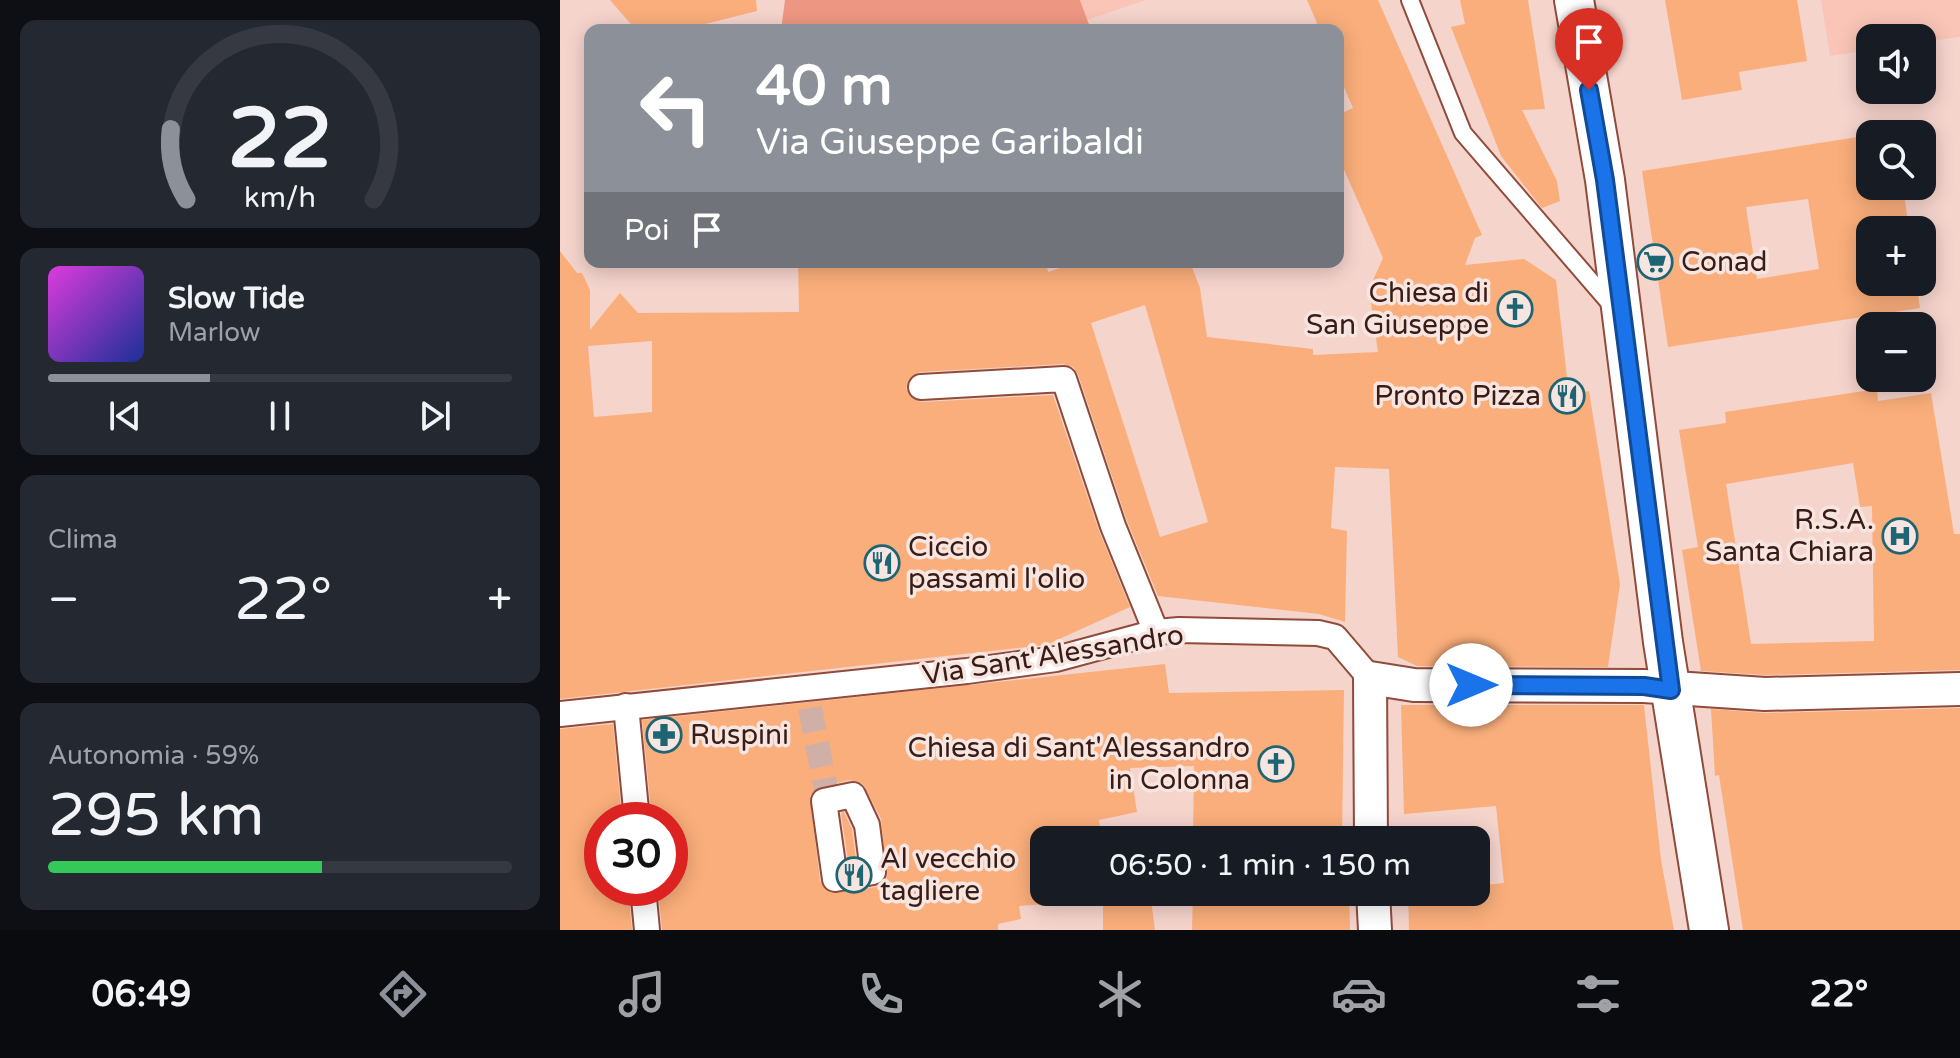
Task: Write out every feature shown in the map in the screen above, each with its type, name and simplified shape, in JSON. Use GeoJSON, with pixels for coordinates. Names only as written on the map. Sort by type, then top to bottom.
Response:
{"type":"FeatureCollection","features":[{"type":"Feature","properties":{"kind":"street"},"geometry":{"type":"LineString","coordinates":[[1574,0],[1605,180],[1671,690],[1709,930]]}},
{"type":"Feature","properties":{"kind":"street"},"geometry":{"type":"LineString","coordinates":[[921,387],[1064,379],[1113,526],[1156,632]]}},
{"type":"Feature","properties":{"kind":"street","name":"Via Sant'Alessandro"},"geometry":{"type":"LineString","coordinates":[[560,714],[626,706],[808,700],[1056,659],[1156,632],[1318,633],[1335,637],[1370,678]]}},
{"type":"Feature","properties":{"kind":"street"},"geometry":{"type":"LineString","coordinates":[[1371,826],[1370,678],[1414,685],[1644,686],[1765,694],[1960,689]]}},
{"type":"Feature","properties":{"kind":"street"},"geometry":{"type":"LineString","coordinates":[[626,706],[635,802]]}},
{"type":"Feature","properties":{"kind":"street"},"geometry":{"type":"LineString","coordinates":[[645,906],[647,930]]}},
{"type":"Feature","properties":{"kind":"street"},"geometry":{"type":"LineString","coordinates":[[1374,906],[1375,930]]}},
{"type":"Feature","properties":{"kind":"lane"},"geometry":{"type":"LineString","coordinates":[[1410,0],[1463,133],[1622,317]]}},
{"type":"Feature","properties":{"kind":"shaded area"},"geometry":{"type":"Polygon","coordinates":[[[785,0],[1080,0],[1089,24],[782,24],[785,0]]]}},
{"type":"Feature","properties":{"kind":"shaded area"},"geometry":{"type":"Polygon","coordinates":[[[1080,0],[1145,0],[1087,20],[1080,0]]]}},
{"type":"Feature","properties":{"kind":"shaded area"},"geometry":{"type":"Polygon","coordinates":[[[1821,0],[1960,0],[1960,37],[1936,40],[1936,24],[1856,24],[1856,52],[1830,56],[1821,0]]]}},
{"type":"Feature","properties":{"kind":"building"},"geometry":{"type":"Polygon","coordinates":[[[610,0],[756,0],[757,11],[705,24],[631,24],[610,0]]]}},
{"type":"Feature","properties":{"kind":"building"},"geometry":{"type":"Polygon","coordinates":[[[1307,0],[1378,0],[1482,235],[1475,238],[1465,265],[1524,259],[1556,280],[1569,395],[1589,391],[1620,584],[1608,667],[1417,666],[1398,657],[1389,469],[1335,467],[1331,528],[1347,531],[1345,622],[1319,614],[1158,596],[1127,521],[1078,374],[1073,367],[1063,364],[920,372],[908,380],[906,389],[914,400],[922,402],[1053,395],[1099,531],[1130,607],[1046,645],[560,699],[560,251],[577,273],[582,273],[590,290],[590,330],[620,293],[638,313],[799,312],[798,268],[1047,268],[1048,272],[1060,268],[1192,268],[1200,288],[1207,337],[1313,349],[1313,355],[1378,352],[1369,289],[1383,258],[1344,170],[1344,112],[1353,108],[1344,87],[1344,24],[1317,24],[1307,0]],[[1145,305],[1091,323],[1160,537],[1208,522],[1145,305]],[[652,341],[588,346],[594,417],[652,412],[652,341]]]}},
{"type":"Feature","properties":{"kind":"building"},"geometry":{"type":"Polygon","coordinates":[[[1460,0],[1528,0],[1545,109],[1522,110],[1557,181],[1560,201],[1542,208],[1501,156],[1451,27],[1465,24],[1460,0]]]}},
{"type":"Feature","properties":{"kind":"building"},"geometry":{"type":"Polygon","coordinates":[[[1665,0],[1797,0],[1807,61],[1739,72],[1742,90],[1682,100],[1665,0]]]}},
{"type":"Feature","properties":{"kind":"building"},"geometry":{"type":"Polygon","coordinates":[[[1856,137],[1856,200],[1905,200],[1907,216],[1856,216],[1856,296],[1918,296],[1920,308],[1856,312],[1856,318],[1668,347],[1642,171],[1856,137]],[[1808,199],[1746,207],[1757,279],[1819,269],[1808,199]]]}},
{"type":"Feature","properties":{"kind":"building","name":"R.S.A. Santa Chiara"},"geometry":{"type":"Polygon","coordinates":[[[1857,392],[1877,392],[1878,401],[1931,393],[1954,534],[1960,534],[1960,670],[1765,675],[1701,671],[1682,550],[1698,547],[1679,430],[1726,423],[1725,412],[1857,392]],[[1853,463],[1726,484],[1751,644],[1874,641],[1872,506],[1860,507],[1853,463]]]}},
{"type":"Feature","properties":{"kind":"building"},"geometry":{"type":"Polygon","coordinates":[[[1165,664],[1169,693],[1344,690],[1342,826],[1193,826],[1194,766],[1130,768],[1137,812],[1099,820],[1100,826],[1030,826],[1030,905],[1019,906],[1021,919],[998,924],[998,930],[662,930],[660,906],[688,906],[688,802],[650,802],[642,720],[1165,664]],[[850,780],[820,787],[810,796],[820,881],[831,893],[876,887],[887,877],[881,819],[863,784],[850,780]]]}},
{"type":"Feature","properties":{"kind":"building"},"geometry":{"type":"Polygon","coordinates":[[[1401,705],[1644,705],[1661,860],[1674,930],[1409,930],[1408,906],[1490,906],[1490,884],[1504,883],[1496,806],[1404,814],[1401,705]]]}},
{"type":"Feature","properties":{"kind":"building"},"geometry":{"type":"Polygon","coordinates":[[[1960,708],[1960,930],[1743,930],[1719,775],[1715,776],[1711,709],[1765,713],[1960,708]]]}},
{"type":"Feature","properties":{"kind":"building"},"geometry":{"type":"Polygon","coordinates":[[[613,724],[620,802],[584,802],[584,906],[630,906],[632,930],[560,930],[560,729],[613,724]]]}},
{"type":"Feature","properties":{"kind":"building"},"geometry":{"type":"Polygon","coordinates":[[[844,812],[852,829],[856,860],[848,861],[841,813],[844,812]]]}},
{"type":"Feature","properties":{"kind":"building"},"geometry":{"type":"Polygon","coordinates":[[[1103,906],[1152,906],[1155,930],[1103,930],[1103,906]]]}},
{"type":"Feature","properties":{"kind":"building"},"geometry":{"type":"Polygon","coordinates":[[[1193,906],[1349,906],[1350,930],[1192,930],[1193,906]]]}},
{"type":"Feature","properties":{"kind":"tunnel"},"geometry":{"type":"LineString","coordinates":[[810,708],[828,800]]}},
{"type":"Feature","properties":{"kind":"place","name":"Conad"},"geometry":{"type":"Point","coordinates":[1655,262]}},
{"type":"Feature","properties":{"kind":"place","name":"Chiesa di San Giuseppe"},"geometry":{"type":"Point","coordinates":[1515,309]}},
{"type":"Feature","properties":{"kind":"place","name":"Pronto Pizza"},"geometry":{"type":"Point","coordinates":[1567,396]}},
{"type":"Feature","properties":{"kind":"place","name":"R.S.A. Santa Chiara"},"geometry":{"type":"Point","coordinates":[1900,536]}},
{"type":"Feature","properties":{"kind":"place","name":"Ciccio passami l'olio"},"geometry":{"type":"Point","coordinates":[882,563]}},
{"type":"Feature","properties":{"kind":"place","name":"Ruspini"},"geometry":{"type":"Point","coordinates":[664,735]}},
{"type":"Feature","properties":{"kind":"place","name":"Chiesa di Sant'Alessandro in Colonna"},"geometry":{"type":"Point","coordinates":[1276,764]}},
{"type":"Feature","properties":{"kind":"place","name":"Al vecchio tagliere"},"geometry":{"type":"Point","coordinates":[854,875]}},
{"type":"Feature","properties":{"kind":"route"},"geometry":{"type":"LineString","coordinates":[[1471,685],[1644,686],[1671,690],[1605,180],[1589,90]]}}]}
